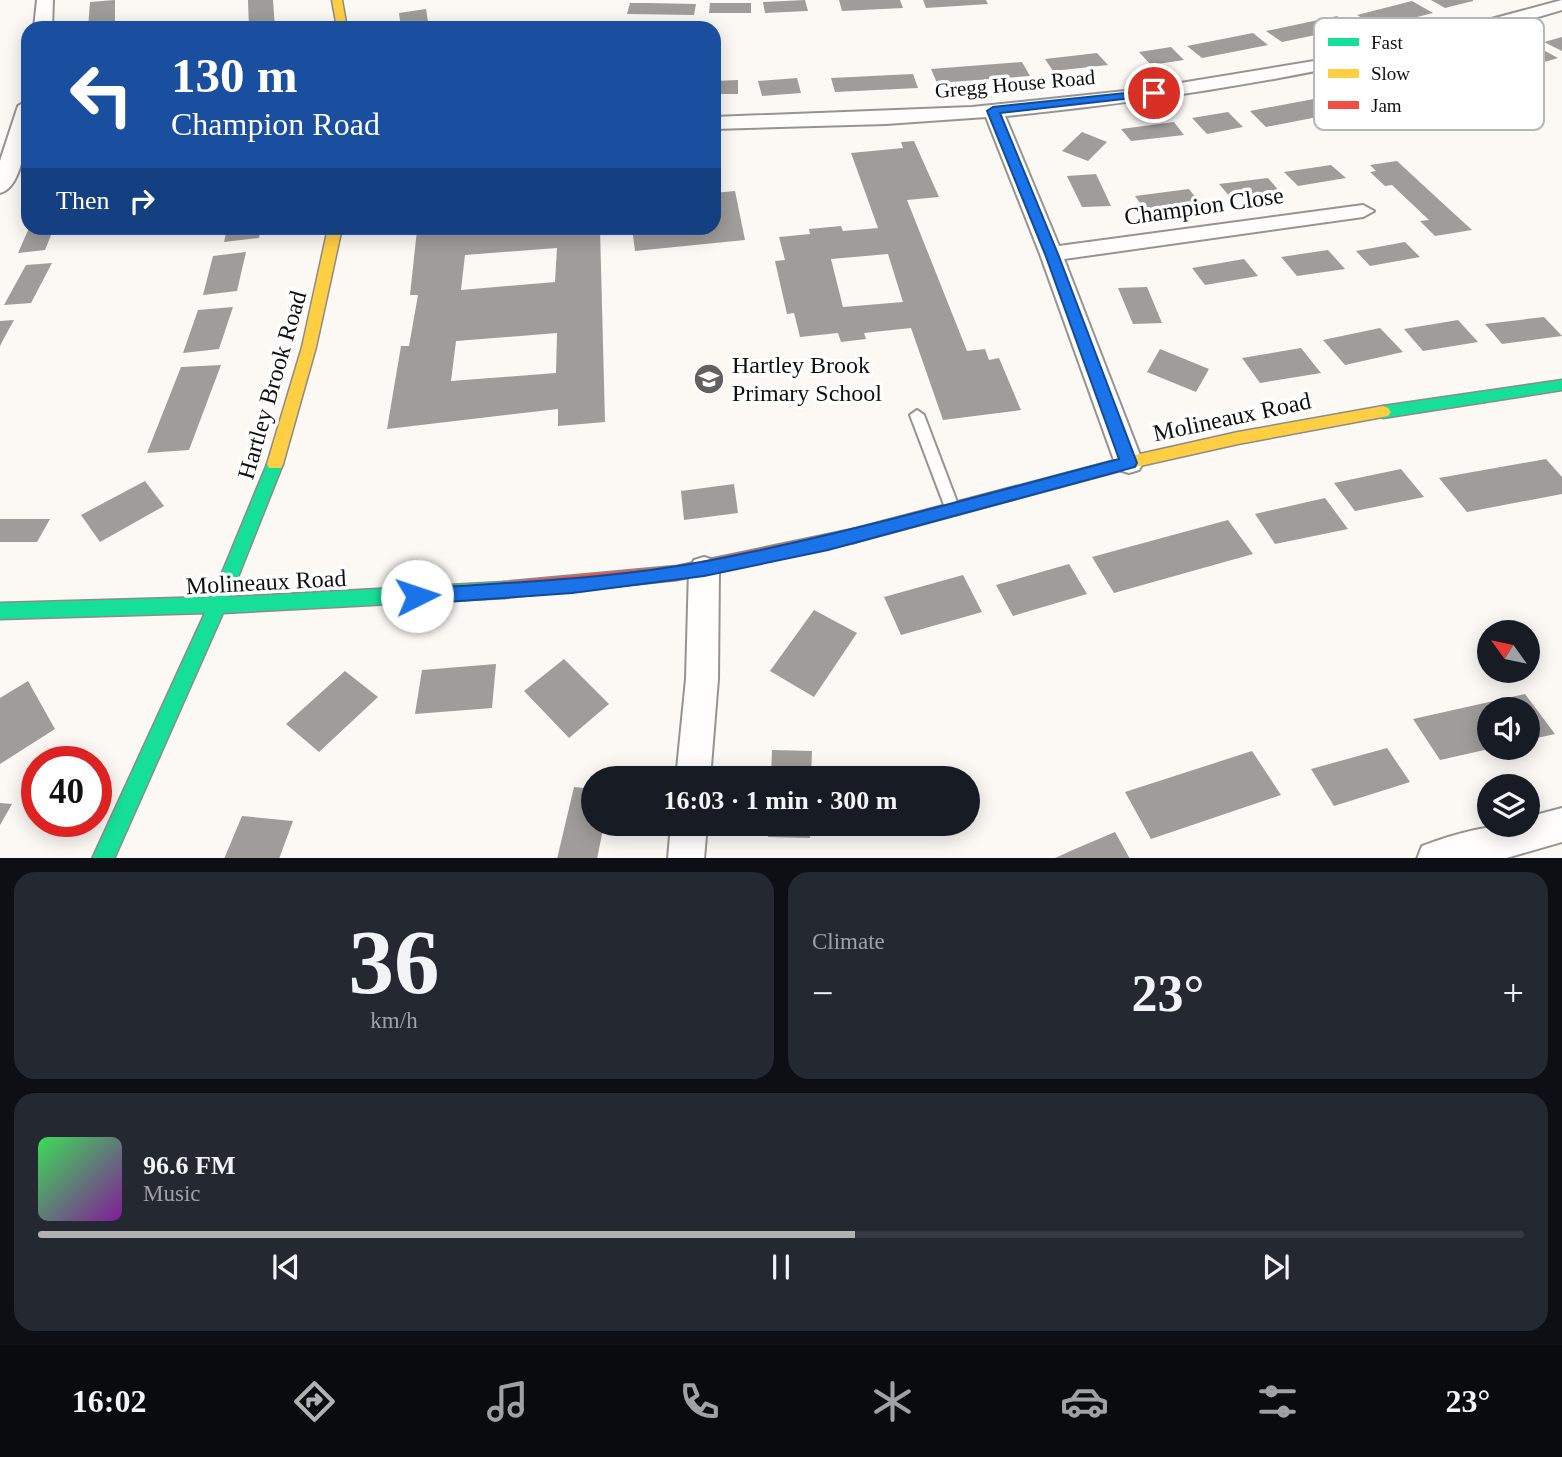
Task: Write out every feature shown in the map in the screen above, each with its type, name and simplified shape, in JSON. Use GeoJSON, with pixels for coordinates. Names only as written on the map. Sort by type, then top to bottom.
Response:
{"type":"FeatureCollection","features":[{"type":"Feature","properties":{"kind":"street"},"geometry":{"type":"LineString","coordinates":[[44,21],[45,0]]}},
{"type":"Feature","properties":{"kind":"street"},"geometry":{"type":"LineString","coordinates":[[337,0],[341,21]]}},
{"type":"Feature","properties":{"kind":"street","name":"Gregg House Road"},"geometry":{"type":"LineString","coordinates":[[1514,18],[1562,4]]}},
{"type":"Feature","properties":{"kind":"street","name":"Gregg House Road"},"geometry":{"type":"LineString","coordinates":[[721,124],[993,111],[1176,90],[1314,66]]}},
{"type":"Feature","properties":{"kind":"street"},"geometry":{"type":"LineString","coordinates":[[993,111],[1051,254],[1129,463]]}},
{"type":"Feature","properties":{"kind":"street"},"geometry":{"type":"LineString","coordinates":[[0,187],[21,134]]}},
{"type":"Feature","properties":{"kind":"street","name":"Champion Close"},"geometry":{"type":"LineString","coordinates":[[1051,254],[1363,211]]}},
{"type":"Feature","properties":{"kind":"street","name":"Hartley Brook Road"},"geometry":{"type":"LineString","coordinates":[[103,858],[277,463],[312,349],[334,235]]}},
{"type":"Feature","properties":{"kind":"street","name":"Molineaux Road"},"geometry":{"type":"LineString","coordinates":[[0,611],[215,608],[572,585],[704,569],[828,542],[1129,463],[1334,418],[1562,384]]}},
{"type":"Feature","properties":{"kind":"street"},"geometry":{"type":"LineString","coordinates":[[694,766],[702,679],[704,569]]}},
{"type":"Feature","properties":{"kind":"street"},"geometry":{"type":"LineString","coordinates":[[1439,858],[1562,825]]}},
{"type":"Feature","properties":{"kind":"street"},"geometry":{"type":"LineString","coordinates":[[686,858],[688,836]]}},
{"type":"Feature","properties":{"kind":"lane"},"geometry":{"type":"LineString","coordinates":[[917,415],[953,510]]}},
{"type":"Feature","properties":{"kind":"building"},"geometry":{"type":"Polygon","coordinates":[[[115,0],[115,21],[89,21],[90,2],[115,0]]]}},
{"type":"Feature","properties":{"kind":"building"},"geometry":{"type":"Polygon","coordinates":[[[248,0],[273,0],[274,21],[249,21],[248,0]]]}},
{"type":"Feature","properties":{"kind":"building"},"geometry":{"type":"Polygon","coordinates":[[[805,0],[808,11],[765,13],[763,2],[805,0]]]}},
{"type":"Feature","properties":{"kind":"building"},"geometry":{"type":"Polygon","coordinates":[[[839,0],[900,0],[903,8],[842,11],[839,0]]]}},
{"type":"Feature","properties":{"kind":"building"},"geometry":{"type":"Polygon","coordinates":[[[923,0],[986,0],[988,4],[926,8],[923,0]]]}},
{"type":"Feature","properties":{"kind":"building"},"geometry":{"type":"Polygon","coordinates":[[[1431,0],[1473,0],[1473,1],[1445,8],[1431,0]]]}},
{"type":"Feature","properties":{"kind":"building"},"geometry":{"type":"Polygon","coordinates":[[[1412,1],[1433,13],[1413,18],[1362,18],[1357,15],[1412,1]]]}},
{"type":"Feature","properties":{"kind":"building"},"geometry":{"type":"Polygon","coordinates":[[[630,3],[696,4],[694,15],[627,14],[630,3]]]}},
{"type":"Feature","properties":{"kind":"building"},"geometry":{"type":"Polygon","coordinates":[[[710,3],[751,3],[751,13],[709,13],[710,3]]]}},
{"type":"Feature","properties":{"kind":"building"},"geometry":{"type":"Polygon","coordinates":[[[426,9],[428,21],[400,21],[399,13],[426,9]]]}},
{"type":"Feature","properties":{"kind":"building"},"geometry":{"type":"Polygon","coordinates":[[[1314,21],[1314,35],[1282,42],[1266,31],[1314,21]]]}},
{"type":"Feature","properties":{"kind":"building"},"geometry":{"type":"Polygon","coordinates":[[[1253,33],[1268,45],[1202,58],[1187,46],[1253,33]]]}},
{"type":"Feature","properties":{"kind":"building"},"geometry":{"type":"Polygon","coordinates":[[[1562,37],[1562,51],[1544,42],[1562,37]]]}},
{"type":"Feature","properties":{"kind":"building"},"geometry":{"type":"Polygon","coordinates":[[[1171,47],[1184,60],[1151,65],[1139,52],[1171,47]]]}},
{"type":"Feature","properties":{"kind":"building"},"geometry":{"type":"Polygon","coordinates":[[[1544,50],[1558,58],[1544,62],[1544,50]]]}},
{"type":"Feature","properties":{"kind":"building"},"geometry":{"type":"Polygon","coordinates":[[[1097,53],[1108,65],[1053,71],[1045,59],[1097,53]]]}},
{"type":"Feature","properties":{"kind":"building"},"geometry":{"type":"Polygon","coordinates":[[[1022,62],[1030,76],[937,83],[931,69],[1022,62]]]}},
{"type":"Feature","properties":{"kind":"building"},"geometry":{"type":"Polygon","coordinates":[[[913,74],[918,88],[835,92],[831,78],[913,74]]]}},
{"type":"Feature","properties":{"kind":"building"},"geometry":{"type":"Polygon","coordinates":[[[797,78],[801,93],[762,96],[758,81],[797,78]]]}},
{"type":"Feature","properties":{"kind":"building"},"geometry":{"type":"Polygon","coordinates":[[[738,80],[738,94],[721,94],[721,81],[738,80]]]}},
{"type":"Feature","properties":{"kind":"building"},"geometry":{"type":"Polygon","coordinates":[[[1314,99],[1314,118],[1266,127],[1250,111],[1314,99]]]}},
{"type":"Feature","properties":{"kind":"building"},"geometry":{"type":"Polygon","coordinates":[[[1228,112],[1243,127],[1207,134],[1192,118],[1228,112]]]}},
{"type":"Feature","properties":{"kind":"building"},"geometry":{"type":"Polygon","coordinates":[[[1174,122],[1184,135],[1131,141],[1121,129],[1174,122]]]}},
{"type":"Feature","properties":{"kind":"building"},"geometry":{"type":"Polygon","coordinates":[[[1082,132],[1107,142],[1088,161],[1062,151],[1082,132]]]}},
{"type":"Feature","properties":{"kind":"building"},"geometry":{"type":"Polygon","coordinates":[[[914,141],[939,197],[907,200],[967,351],[985,349],[989,360],[999,358],[1021,410],[943,420],[911,328],[864,333],[866,339],[841,342],[838,333],[800,337],[794,313],[787,314],[775,261],[785,260],[779,237],[810,234],[809,229],[841,226],[843,231],[878,228],[851,153],[903,148],[901,142],[914,141]],[[888,254],[831,259],[843,307],[903,302],[888,254]]]}},
{"type":"Feature","properties":{"kind":"building"},"geometry":{"type":"Polygon","coordinates":[[[1397,161],[1472,230],[1435,236],[1420,221],[1429,220],[1392,185],[1385,186],[1370,172],[1376,171],[1370,165],[1397,161]]]}},
{"type":"Feature","properties":{"kind":"building"},"geometry":{"type":"Polygon","coordinates":[[[1331,165],[1346,178],[1298,186],[1284,172],[1331,165]]]}},
{"type":"Feature","properties":{"kind":"building"},"geometry":{"type":"Polygon","coordinates":[[[1096,174],[1111,206],[1082,207],[1067,176],[1096,174]]]}},
{"type":"Feature","properties":{"kind":"building"},"geometry":{"type":"Polygon","coordinates":[[[1268,178],[1280,192],[1231,198],[1219,184],[1268,178]]]}},
{"type":"Feature","properties":{"kind":"building"},"geometry":{"type":"Polygon","coordinates":[[[1189,189],[1200,203],[1145,210],[1135,196],[1189,189]]]}},
{"type":"Feature","properties":{"kind":"building"},"geometry":{"type":"Polygon","coordinates":[[[735,191],[745,240],[635,251],[633,235],[721,235],[721,192],[735,191]]]}},
{"type":"Feature","properties":{"kind":"building"},"geometry":{"type":"Polygon","coordinates":[[[26,235],[51,235],[45,250],[18,253],[26,235]]]}},
{"type":"Feature","properties":{"kind":"building"},"geometry":{"type":"Polygon","coordinates":[[[226,235],[260,235],[259,238],[224,242],[226,235]]]}},
{"type":"Feature","properties":{"kind":"building"},"geometry":{"type":"Polygon","coordinates":[[[416,235],[600,235],[605,422],[558,426],[558,409],[387,429],[401,346],[409,346],[418,295],[410,295],[416,235]],[[557,248],[465,255],[461,290],[555,282],[557,248]],[[557,333],[456,341],[451,381],[556,373],[557,333]]]}},
{"type":"Feature","properties":{"kind":"building"},"geometry":{"type":"Polygon","coordinates":[[[1405,242],[1420,257],[1370,266],[1356,251],[1405,242]]]}},
{"type":"Feature","properties":{"kind":"building"},"geometry":{"type":"Polygon","coordinates":[[[1328,250],[1345,269],[1297,276],[1281,257],[1328,250]]]}},
{"type":"Feature","properties":{"kind":"building"},"geometry":{"type":"Polygon","coordinates":[[[246,252],[237,291],[203,295],[213,256],[246,252]]]}},
{"type":"Feature","properties":{"kind":"building"},"geometry":{"type":"Polygon","coordinates":[[[1244,259],[1258,276],[1205,285],[1192,268],[1244,259]]]}},
{"type":"Feature","properties":{"kind":"building"},"geometry":{"type":"Polygon","coordinates":[[[52,263],[31,303],[4,305],[26,265],[52,263]]]}},
{"type":"Feature","properties":{"kind":"building"},"geometry":{"type":"Polygon","coordinates":[[[1147,287],[1162,323],[1133,324],[1118,288],[1147,287]]]}},
{"type":"Feature","properties":{"kind":"building"},"geometry":{"type":"Polygon","coordinates":[[[233,307],[219,349],[183,353],[198,310],[233,307]]]}},
{"type":"Feature","properties":{"kind":"building"},"geometry":{"type":"Polygon","coordinates":[[[1544,317],[1562,336],[1502,344],[1485,324],[1544,317]]]}},
{"type":"Feature","properties":{"kind":"building"},"geometry":{"type":"Polygon","coordinates":[[[14,320],[3,340],[0,346],[0,321],[14,320]]]}},
{"type":"Feature","properties":{"kind":"building"},"geometry":{"type":"Polygon","coordinates":[[[1458,320],[1478,342],[1423,351],[1404,329],[1458,320]]]}},
{"type":"Feature","properties":{"kind":"building"},"geometry":{"type":"Polygon","coordinates":[[[1380,328],[1403,352],[1345,365],[1323,340],[1380,328]]]}},
{"type":"Feature","properties":{"kind":"building"},"geometry":{"type":"Polygon","coordinates":[[[1301,348],[1321,373],[1260,383],[1242,358],[1301,348]]]}},
{"type":"Feature","properties":{"kind":"building"},"geometry":{"type":"Polygon","coordinates":[[[1160,349],[1209,369],[1196,392],[1147,372],[1160,349]]]}},
{"type":"Feature","properties":{"kind":"building"},"geometry":{"type":"Polygon","coordinates":[[[221,365],[189,450],[147,453],[181,367],[221,365]]]}},
{"type":"Feature","properties":{"kind":"building"},"geometry":{"type":"Polygon","coordinates":[[[1546,459],[1562,477],[1562,494],[1467,512],[1439,478],[1546,459]]]}},
{"type":"Feature","properties":{"kind":"building"},"geometry":{"type":"Polygon","coordinates":[[[1401,469],[1424,497],[1355,511],[1334,483],[1401,469]]]}},
{"type":"Feature","properties":{"kind":"building"},"geometry":{"type":"Polygon","coordinates":[[[145,481],[164,506],[100,542],[81,515],[145,481]]]}},
{"type":"Feature","properties":{"kind":"building"},"geometry":{"type":"Polygon","coordinates":[[[734,484],[738,513],[684,520],[681,491],[734,484]]]}},
{"type":"Feature","properties":{"kind":"building"},"geometry":{"type":"Polygon","coordinates":[[[1325,498],[1348,529],[1275,544],[1255,514],[1325,498]]]}},
{"type":"Feature","properties":{"kind":"building"},"geometry":{"type":"Polygon","coordinates":[[[0,519],[50,519],[37,542],[0,542],[0,519]]]}},
{"type":"Feature","properties":{"kind":"building"},"geometry":{"type":"Polygon","coordinates":[[[1228,520],[1253,554],[1114,593],[1092,557],[1228,520]]]}},
{"type":"Feature","properties":{"kind":"building"},"geometry":{"type":"Polygon","coordinates":[[[1069,564],[1087,594],[1013,616],[996,585],[1069,564]]]}},
{"type":"Feature","properties":{"kind":"building"},"geometry":{"type":"Polygon","coordinates":[[[963,575],[982,612],[901,635],[884,597],[963,575]]]}},
{"type":"Feature","properties":{"kind":"building"},"geometry":{"type":"Polygon","coordinates":[[[814,610],[857,633],[814,697],[770,671],[814,610]]]}},
{"type":"Feature","properties":{"kind":"building"},"geometry":{"type":"Polygon","coordinates":[[[564,659],[609,704],[569,738],[524,691],[564,659]]]}},
{"type":"Feature","properties":{"kind":"building"},"geometry":{"type":"Polygon","coordinates":[[[496,664],[492,708],[415,714],[422,670],[496,664]]]}},
{"type":"Feature","properties":{"kind":"building"},"geometry":{"type":"Polygon","coordinates":[[[345,671],[378,697],[319,752],[286,724],[345,671]]]}},
{"type":"Feature","properties":{"kind":"building"},"geometry":{"type":"Polygon","coordinates":[[[28,681],[55,729],[28,746],[21,746],[21,751],[0,764],[0,698],[28,681]]]}},
{"type":"Feature","properties":{"kind":"building"},"geometry":{"type":"Polygon","coordinates":[[[1477,705],[1477,752],[1440,760],[1413,719],[1477,705]]]}},
{"type":"Feature","properties":{"kind":"building"},"geometry":{"type":"Polygon","coordinates":[[[1540,714],[1555,734],[1540,737],[1540,714]]]}},
{"type":"Feature","properties":{"kind":"building"},"geometry":{"type":"Polygon","coordinates":[[[1387,748],[1410,782],[1334,806],[1311,769],[1387,748]]]}},
{"type":"Feature","properties":{"kind":"building"},"geometry":{"type":"Polygon","coordinates":[[[772,750],[812,751],[811,766],[771,766],[772,750]]]}},
{"type":"Feature","properties":{"kind":"building"},"geometry":{"type":"Polygon","coordinates":[[[1252,751],[1281,795],[1151,839],[1125,792],[1252,751]]]}},
{"type":"Feature","properties":{"kind":"building"},"geometry":{"type":"Polygon","coordinates":[[[574,787],[581,788],[581,836],[602,836],[597,858],[557,858],[574,787]]]}},
{"type":"Feature","properties":{"kind":"building"},"geometry":{"type":"Polygon","coordinates":[[[0,803],[12,804],[0,825],[0,803]]]}},
{"type":"Feature","properties":{"kind":"building"},"geometry":{"type":"Polygon","coordinates":[[[242,816],[293,821],[279,858],[224,858],[242,816]]]}},
{"type":"Feature","properties":{"kind":"building"},"geometry":{"type":"Polygon","coordinates":[[[1115,832],[1129,858],[1055,858],[1115,832]]]}},
{"type":"Feature","properties":{"kind":"building"},"geometry":{"type":"Polygon","coordinates":[[[768,836],[810,836],[810,838],[768,836]]]}},
{"type":"Feature","properties":{"kind":"traffic: fast"},"geometry":{"type":"LineString","coordinates":[[1383,412],[1562,385]]}},
{"type":"Feature","properties":{"kind":"traffic: fast"},"geometry":{"type":"LineString","coordinates":[[103,858],[208,628],[275,464]]}},
{"type":"Feature","properties":{"kind":"traffic: fast"},"geometry":{"type":"LineString","coordinates":[[0,611],[288,603],[504,590]]}},
{"type":"Feature","properties":{"kind":"traffic: slow"},"geometry":{"type":"LineString","coordinates":[[337,0],[341,21]]}},
{"type":"Feature","properties":{"kind":"traffic: slow"},"geometry":{"type":"LineString","coordinates":[[275,464],[309,347],[334,235]]}},
{"type":"Feature","properties":{"kind":"traffic: slow"},"geometry":{"type":"LineString","coordinates":[[853,536],[1131,462],[1238,438],[1383,412]]}},
{"type":"Feature","properties":{"kind":"traffic: jam"},"geometry":{"type":"LineString","coordinates":[[504,590],[677,573],[853,536]]}},
{"type":"Feature","properties":{"kind":"place","name":"Hartley Brook Primary School"},"geometry":{"type":"Point","coordinates":[709,379]}},
{"type":"Feature","properties":{"kind":"route"},"geometry":{"type":"LineString","coordinates":[[417,596],[572,585],[704,569],[828,542],[1129,463],[1051,254],[993,111],[1154,93]]}}]}
